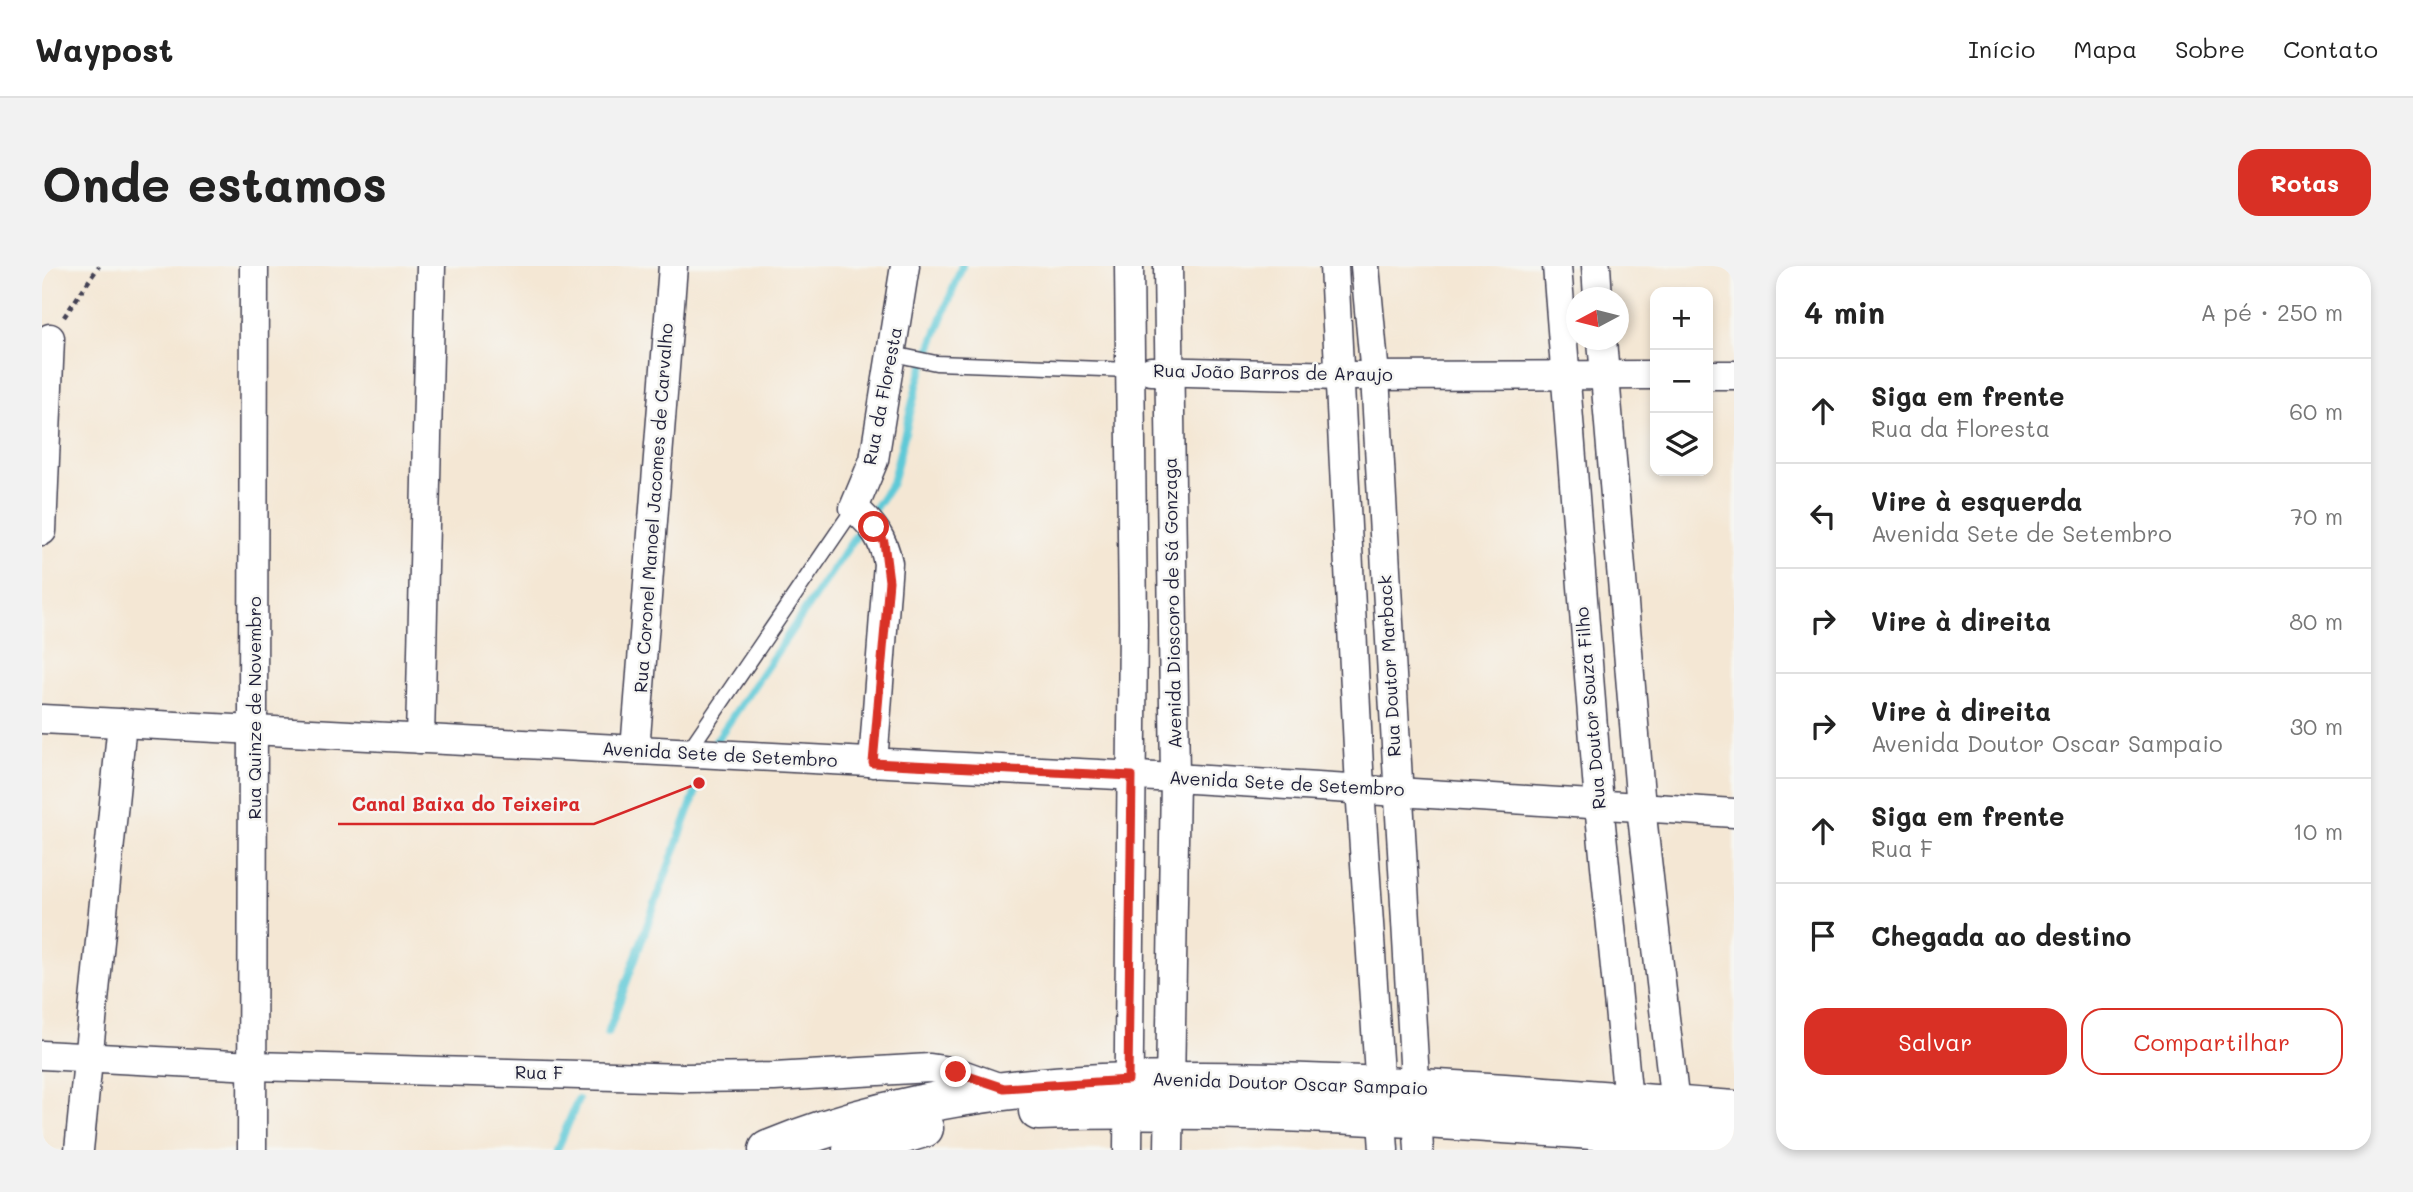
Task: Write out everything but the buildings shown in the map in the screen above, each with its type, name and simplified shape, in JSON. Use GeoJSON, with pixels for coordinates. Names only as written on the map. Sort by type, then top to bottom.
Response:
{"type":"FeatureCollection","features":[{"type":"Feature","properties":{"kind":"main road","name":"Avenida Doutor Oscar Sampaio"},"geometry":{"type":"LineString","coordinates":[[768,1150],[852,1142],[940,1124],[1012,1100],[1128,1094],[1169,1094],[1399,1117],[1677,1131],[1734,1141]]}},
{"type":"Feature","properties":{"kind":"main road","name":"Avenida Doutor Oscar Sampaio"},"geometry":{"type":"LineString","coordinates":[[1677,1131],[1734,1110]]}},
{"type":"Feature","properties":{"kind":"street","name":"Rua Quinze de Novembro"},"geometry":{"type":"LineString","coordinates":[[252,1150],[254,266]]}},
{"type":"Feature","properties":{"kind":"street"},"geometry":{"type":"LineString","coordinates":[[420,739],[431,266]]}},
{"type":"Feature","properties":{"kind":"street","name":"Rua Coronel Manoel Jacomes de Carvalho"},"geometry":{"type":"LineString","coordinates":[[635,750],[673,266]]}},
{"type":"Feature","properties":{"kind":"street","name":"Rua da Floresta"},"geometry":{"type":"LineString","coordinates":[[863,516],[874,460],[904,357],[905,266]]}},
{"type":"Feature","properties":{"kind":"street"},"geometry":{"type":"LineString","coordinates":[[1128,1150],[1133,623],[1129,266]]}},
{"type":"Feature","properties":{"kind":"street","name":"Avenida Dioscoro de Sá Gonzaga"},"geometry":{"type":"LineString","coordinates":[[1168,266],[1175,778],[1169,1150]]}},
{"type":"Feature","properties":{"kind":"street","name":"Rua Doutor Marback"},"geometry":{"type":"LineString","coordinates":[[1334,266],[1342,376],[1360,788],[1399,1117]]}},
{"type":"Feature","properties":{"kind":"street","name":"Rua Doutor Marback"},"geometry":{"type":"LineString","coordinates":[[1365,266],[1375,376],[1397,790],[1399,1117]]}},
{"type":"Feature","properties":{"kind":"street","name":"Rua Doutor Souza Filho"},"geometry":{"type":"LineString","coordinates":[[1557,266],[1599,804],[1631,1128]]}},
{"type":"Feature","properties":{"kind":"street"},"geometry":{"type":"LineString","coordinates":[[1596,266],[1597,287]]}},
{"type":"Feature","properties":{"kind":"street"},"geometry":{"type":"LineString","coordinates":[[42,531],[50,338]]}},
{"type":"Feature","properties":{"kind":"street"},"geometry":{"type":"LineString","coordinates":[[1602,350],[1642,807],[1677,1131]]}},
{"type":"Feature","properties":{"kind":"street","name":"Rua João Barros de Araujo"},"geometry":{"type":"LineString","coordinates":[[1130,370],[1342,376],[1650,375]]}},
{"type":"Feature","properties":{"kind":"street"},"geometry":{"type":"LineString","coordinates":[[1713,375],[1734,374]]}},
{"type":"Feature","properties":{"kind":"street"},"geometry":{"type":"LineString","coordinates":[[863,516],[884,542],[889,581],[873,763]]}},
{"type":"Feature","properties":{"kind":"street"},"geometry":{"type":"LineString","coordinates":[[1133,623],[1173,623]]}},
{"type":"Feature","properties":{"kind":"street","name":"Avenida Sete de Setembro"},"geometry":{"type":"LineString","coordinates":[[42,719],[1397,790],[1734,813]]}},
{"type":"Feature","properties":{"kind":"street"},"geometry":{"type":"LineString","coordinates":[[79,1150],[122,723]]}},
{"type":"Feature","properties":{"kind":"street","name":"Rua F"},"geometry":{"type":"LineString","coordinates":[[42,1055],[253,1066],[685,1078],[774,1077],[930,1068],[956,1072],[1012,1100]]}},
{"type":"Feature","properties":{"kind":"lane","name":"Rua João Barros de Araujo"},"geometry":{"type":"LineString","coordinates":[[904,357],[936,363],[1130,370]]}},
{"type":"Feature","properties":{"kind":"lane"},"geometry":{"type":"LineString","coordinates":[[687,753],[863,516]]}},
{"type":"Feature","properties":{"kind":"path"},"geometry":{"type":"LineString","coordinates":[[50,338],[99,266]]}},
{"type":"Feature","properties":{"kind":"waterway"},"geometry":{"type":"LineString","coordinates":[[716,741],[892,483],[919,378],[962,266]]}},
{"type":"Feature","properties":{"kind":"waterway"},"geometry":{"type":"LineString","coordinates":[[608,1033],[699,783]]}},
{"type":"Feature","properties":{"kind":"waterway"},"geometry":{"type":"LineString","coordinates":[[557,1150],[578,1100]]}},
{"type":"Feature","properties":{"kind":"place","name":"Canal Baixa do Teixeira"},"geometry":{"type":"Point","coordinates":[699,783]}},
{"type":"Feature","properties":{"kind":"route"},"geometry":{"type":"LineString","coordinates":[[874,527],[884,542],[889,581],[873,763],[1132,776],[1128,1080],[1004,1088],[956,1072]]}}]}
